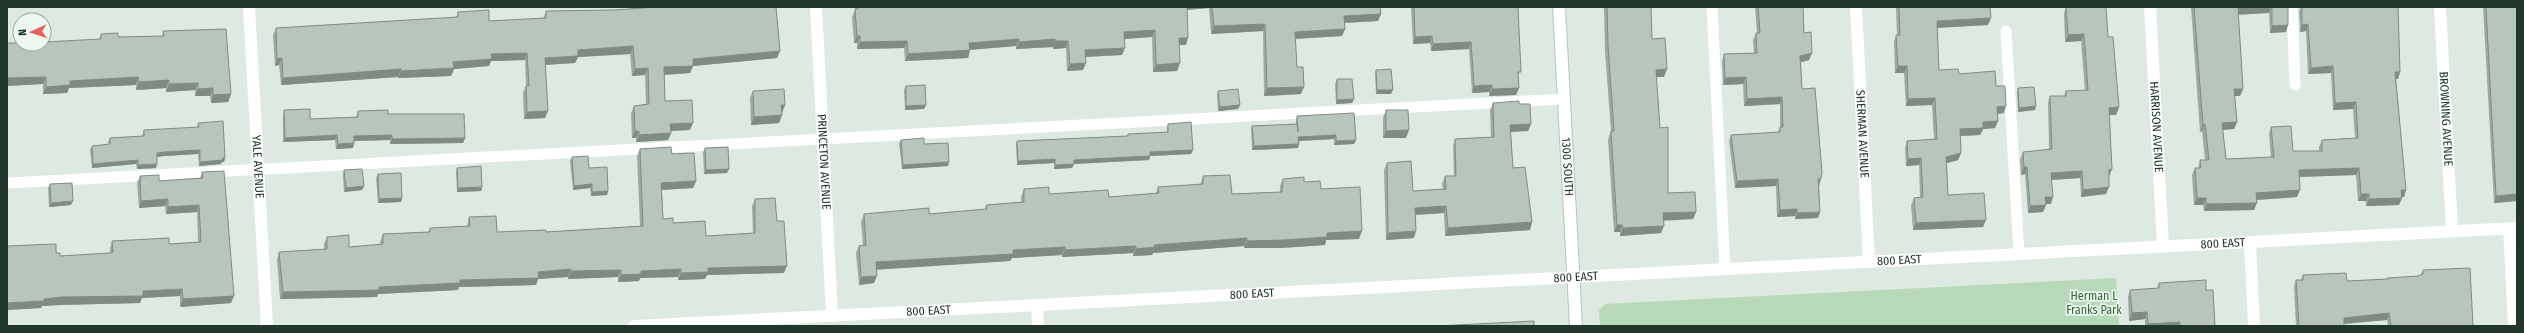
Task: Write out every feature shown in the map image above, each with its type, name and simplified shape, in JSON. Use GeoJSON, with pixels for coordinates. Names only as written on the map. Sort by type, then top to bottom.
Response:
{"type":"FeatureCollection","features":[{"type":"Feature","properties":{"kind":"street","name":"YALE AVENUE"},"geometry":{"type":"LineString","coordinates":[[249,7],[267,326]]}},
{"type":"Feature","properties":{"kind":"street","name":"PRINCETON AVENUE"},"geometry":{"type":"LineString","coordinates":[[816,7],[832,316]]}},
{"type":"Feature","properties":{"kind":"street","name":"1300 SOUTH"},"geometry":{"type":"LineString","coordinates":[[1559,7],[1576,326]]}},
{"type":"Feature","properties":{"kind":"street","name":"SHERMAN AVENUE"},"geometry":{"type":"LineString","coordinates":[[1856,7],[1869,262]]}},
{"type":"Feature","properties":{"kind":"street","name":"HARRISON AVENUE"},"geometry":{"type":"LineString","coordinates":[[2150,7],[2163,246]]}},
{"type":"Feature","properties":{"kind":"street","name":"BROWNING AVENUE"},"geometry":{"type":"LineString","coordinates":[[2440,7],[2452,231]]}},
{"type":"Feature","properties":{"kind":"street","name":"800 EAST"},"geometry":{"type":"LineString","coordinates":[[634,326],[703,324],[1037,305],[2513,228]]}},
{"type":"Feature","properties":{"kind":"street"},"geometry":{"type":"LineString","coordinates":[[2513,228],[2514,326]]}},
{"type":"Feature","properties":{"kind":"street"},"geometry":{"type":"LineString","coordinates":[[2250,242],[2254,326]]}},
{"type":"Feature","properties":{"kind":"street"},"geometry":{"type":"LineString","coordinates":[[1037,305],[1038,326]]}},
{"type":"Feature","properties":{"kind":"lane"},"geometry":{"type":"LineString","coordinates":[[1712,7],[1725,269]]}},
{"type":"Feature","properties":{"kind":"lane"},"geometry":{"type":"LineString","coordinates":[[2292,7],[2295,85]]}},
{"type":"Feature","properties":{"kind":"lane"},"geometry":{"type":"LineString","coordinates":[[2006,31],[2019,254]]}},
{"type":"Feature","properties":{"kind":"lane"},"geometry":{"type":"LineString","coordinates":[[7,183],[1564,99]]}},
{"type":"Feature","properties":{"kind":"green space","name":"Herman L Franks Park"},"geometry":{"type":"Polygon","coordinates":[[[2116,278],[2119,326],[1600,326],[1599,310],[1605,304],[2116,278]]]}},
{"type":"Feature","properties":{"kind":"building"},"geometry":{"type":"Polygon","coordinates":[[[656,7],[776,7],[780,51],[693,59],[693,66],[664,67],[665,101],[692,100],[693,123],[670,124],[671,133],[639,135],[639,131],[635,131],[634,106],[649,104],[648,68],[635,69],[633,46],[578,50],[578,56],[545,58],[548,111],[527,112],[526,86],[529,86],[527,53],[491,54],[492,59],[453,62],[454,68],[401,71],[401,69],[283,78],[282,58],[277,59],[276,28],[458,17],[458,12],[489,10],[489,21],[546,18],[546,11],[614,10],[656,7]]]}},
{"type":"Feature","properties":{"kind":"building"},"geometry":{"type":"Polygon","coordinates":[[[858,7],[1187,7],[1188,38],[1179,38],[1180,63],[1156,65],[1155,30],[1124,32],[1125,48],[1085,50],[1086,63],[1070,64],[1068,41],[1055,41],[1055,39],[1019,42],[1019,39],[969,43],[970,50],[908,54],[907,41],[860,42],[860,36],[857,36],[855,9],[858,9],[858,7]]]}},
{"type":"Feature","properties":{"kind":"building"},"geometry":{"type":"Polygon","coordinates":[[[1212,7],[1380,7],[1381,14],[1344,16],[1345,29],[1295,32],[1297,67],[1303,67],[1304,87],[1267,88],[1265,24],[1214,26],[1212,7]]]}},
{"type":"Feature","properties":{"kind":"building"},"geometry":{"type":"Polygon","coordinates":[[[1414,7],[1518,7],[1521,72],[1518,72],[1519,88],[1492,89],[1492,85],[1474,86],[1471,42],[1433,44],[1432,36],[1415,37],[1414,7]]]}},
{"type":"Feature","properties":{"kind":"building"},"geometry":{"type":"Polygon","coordinates":[[[1607,7],[1651,7],[1652,39],[1665,38],[1667,69],[1656,70],[1660,128],[1668,127],[1668,193],[1695,192],[1696,212],[1663,213],[1664,226],[1623,228],[1622,225],[1617,225],[1611,131],[1614,131],[1607,7]]]}},
{"type":"Feature","properties":{"kind":"building"},"geometry":{"type":"Polygon","coordinates":[[[1758,7],[1803,7],[1804,33],[1811,32],[1812,53],[1800,56],[1802,89],[1815,88],[1822,172],[1821,179],[1818,179],[1820,212],[1797,213],[1797,209],[1780,210],[1778,179],[1737,181],[1731,135],[1780,132],[1780,127],[1783,127],[1782,97],[1747,99],[1746,77],[1725,78],[1724,54],[1757,53],[1756,33],[1760,33],[1758,7]]]}},
{"type":"Feature","properties":{"kind":"building"},"geometry":{"type":"Polygon","coordinates":[[[1899,7],[1990,7],[1991,18],[1937,21],[1939,70],[1958,69],[1959,74],[1995,71],[1996,86],[2005,86],[2006,106],[1997,107],[1998,121],[1983,122],[1983,128],[1960,129],[1961,153],[1946,157],[1948,195],[1984,193],[1986,220],[1916,223],[1914,198],[1923,197],[1921,158],[1908,159],[1907,141],[1937,139],[1935,98],[1908,99],[1907,66],[1898,66],[1896,35],[1900,35],[1899,7]]]}},
{"type":"Feature","properties":{"kind":"building"},"geometry":{"type":"Polygon","coordinates":[[[2066,7],[2106,7],[2108,37],[2113,37],[2119,107],[2109,108],[2112,169],[2109,170],[2109,187],[2083,190],[2082,171],[2051,173],[2053,197],[2045,197],[2046,205],[2030,206],[2027,167],[2024,167],[2023,152],[2052,149],[2050,96],[2066,96],[2066,91],[2088,90],[2084,34],[2068,35],[2066,7]]]}},
{"type":"Feature","properties":{"kind":"building"},"geometry":{"type":"Polygon","coordinates":[[[2194,7],[2251,7],[2238,8],[2243,89],[2234,89],[2237,122],[2222,123],[2226,159],[2274,157],[2271,127],[2291,126],[2293,151],[2322,151],[2322,140],[2358,138],[2356,102],[2335,103],[2333,66],[2311,68],[2308,24],[2302,25],[2302,7],[2398,7],[2400,72],[2395,72],[2406,190],[2401,190],[2402,198],[2369,199],[2369,194],[2361,194],[2359,168],[2299,170],[2300,190],[2256,193],[2257,203],[2206,204],[2206,198],[2197,198],[2195,168],[2201,168],[2200,160],[2209,160],[2205,124],[2203,125],[2194,7]]]}},
{"type":"Feature","properties":{"kind":"building"},"geometry":{"type":"Polygon","coordinates":[[[2272,7],[2288,7],[2288,25],[2272,26],[2272,7]]]}},
{"type":"Feature","properties":{"kind":"building"},"geometry":{"type":"Polygon","coordinates":[[[2486,7],[2517,7],[2517,194],[2496,196],[2486,7]]]}},
{"type":"Feature","properties":{"kind":"building"},"geometry":{"type":"Polygon","coordinates":[[[226,29],[231,94],[213,95],[213,88],[198,89],[198,83],[169,84],[169,80],[139,82],[138,77],[70,81],[70,85],[46,87],[46,77],[7,78],[7,43],[12,43],[12,52],[52,52],[52,42],[101,39],[101,34],[118,33],[118,37],[164,36],[163,31],[226,29]]]}},
{"type":"Feature","properties":{"kind":"building"},"geometry":{"type":"Polygon","coordinates":[[[1391,69],[1393,90],[1377,90],[1376,70],[1391,69]]]}},
{"type":"Feature","properties":{"kind":"building"},"geometry":{"type":"Polygon","coordinates":[[[1337,79],[1352,79],[1354,99],[1337,100],[1337,79]]]}},
{"type":"Feature","properties":{"kind":"building"},"geometry":{"type":"Polygon","coordinates":[[[925,85],[926,105],[906,106],[906,86],[925,85]]]}},
{"type":"Feature","properties":{"kind":"building"},"geometry":{"type":"Polygon","coordinates":[[[2034,87],[2036,106],[2019,108],[2018,88],[2034,87]]]}},
{"type":"Feature","properties":{"kind":"building"},"geometry":{"type":"Polygon","coordinates":[[[784,89],[785,105],[781,105],[782,115],[754,117],[753,91],[784,89]]]}},
{"type":"Feature","properties":{"kind":"building"},"geometry":{"type":"Polygon","coordinates":[[[1238,89],[1240,105],[1220,107],[1218,91],[1238,89]]]}},
{"type":"Feature","properties":{"kind":"building"},"geometry":{"type":"Polygon","coordinates":[[[1519,101],[1519,104],[1530,104],[1531,124],[1510,125],[1513,168],[1525,167],[1532,222],[1448,228],[1446,206],[1415,208],[1416,231],[1388,233],[1387,163],[1411,161],[1413,191],[1446,189],[1445,176],[1456,176],[1455,139],[1494,137],[1493,103],[1519,101]]]}},
{"type":"Feature","properties":{"kind":"building"},"geometry":{"type":"Polygon","coordinates":[[[310,109],[310,119],[358,117],[358,111],[388,110],[388,114],[464,114],[465,138],[392,139],[392,135],[354,136],[354,143],[338,144],[337,135],[285,138],[284,110],[310,109]]]}},
{"type":"Feature","properties":{"kind":"building"},"geometry":{"type":"Polygon","coordinates":[[[1386,110],[1408,110],[1409,130],[1386,131],[1386,110]]]}},
{"type":"Feature","properties":{"kind":"building"},"geometry":{"type":"Polygon","coordinates":[[[1354,113],[1356,140],[1336,141],[1336,135],[1298,137],[1299,144],[1254,146],[1252,126],[1297,124],[1298,132],[1297,116],[1354,113]]]}},
{"type":"Feature","properties":{"kind":"building"},"geometry":{"type":"Polygon","coordinates":[[[223,121],[225,158],[222,158],[223,160],[200,162],[200,150],[157,153],[157,164],[138,165],[138,160],[93,164],[92,146],[110,144],[110,138],[144,136],[144,130],[199,127],[198,123],[223,121]]]}},
{"type":"Feature","properties":{"kind":"building"},"geometry":{"type":"Polygon","coordinates":[[[1191,122],[1193,150],[1150,152],[1150,156],[1074,160],[1074,164],[1055,165],[1055,159],[1018,161],[1017,141],[1128,136],[1128,134],[1168,132],[1168,124],[1191,122]]]}},
{"type":"Feature","properties":{"kind":"building"},"geometry":{"type":"Polygon","coordinates":[[[924,138],[924,144],[948,143],[949,162],[903,165],[901,140],[924,138]]]}},
{"type":"Feature","properties":{"kind":"building"},"geometry":{"type":"Polygon","coordinates":[[[671,147],[672,154],[694,153],[696,181],[661,183],[663,219],[673,218],[673,223],[705,221],[706,236],[755,233],[755,199],[775,198],[777,221],[784,221],[787,266],[708,268],[708,272],[681,273],[681,269],[641,271],[641,274],[621,275],[621,270],[571,271],[571,269],[538,272],[539,278],[460,280],[460,283],[379,287],[379,290],[283,292],[279,252],[327,249],[327,237],[349,235],[349,247],[383,244],[383,234],[430,232],[430,228],[470,226],[469,217],[496,216],[497,232],[546,230],[546,232],[643,226],[640,149],[671,147]]]}},
{"type":"Feature","properties":{"kind":"building"},"geometry":{"type":"Polygon","coordinates":[[[728,147],[729,169],[706,170],[705,148],[728,147]]]}},
{"type":"Feature","properties":{"kind":"building"},"geometry":{"type":"Polygon","coordinates":[[[588,156],[589,168],[607,167],[608,191],[592,192],[592,184],[574,186],[572,157],[588,156]]]}},
{"type":"Feature","properties":{"kind":"building"},"geometry":{"type":"Polygon","coordinates":[[[481,166],[482,187],[458,188],[457,168],[481,166]]]}},
{"type":"Feature","properties":{"kind":"building"},"geometry":{"type":"Polygon","coordinates":[[[362,169],[364,186],[346,188],[344,170],[362,169]]]}},
{"type":"Feature","properties":{"kind":"building"},"geometry":{"type":"Polygon","coordinates":[[[224,171],[234,296],[183,299],[182,289],[143,291],[143,296],[61,297],[44,299],[44,301],[7,303],[7,246],[56,244],[56,253],[60,253],[60,256],[110,253],[113,252],[112,241],[169,238],[169,244],[201,242],[199,205],[168,207],[168,199],[141,201],[140,176],[159,175],[159,181],[203,178],[202,172],[224,171]]]}},
{"type":"Feature","properties":{"kind":"building"},"geometry":{"type":"Polygon","coordinates":[[[401,173],[402,198],[379,199],[378,174],[401,173]]]}},
{"type":"Feature","properties":{"kind":"building"},"geometry":{"type":"Polygon","coordinates":[[[1230,175],[1232,194],[1282,192],[1283,179],[1304,177],[1304,182],[1320,181],[1321,189],[1360,187],[1362,231],[1327,233],[1327,237],[1284,240],[1247,241],[1247,238],[1154,245],[1155,247],[1136,249],[1136,246],[1065,250],[1065,247],[1013,250],[1013,254],[876,262],[877,276],[861,277],[859,246],[866,245],[864,214],[929,208],[929,214],[987,209],[986,205],[1024,202],[1024,189],[1049,187],[1049,194],[1108,190],[1109,197],[1159,193],[1158,187],[1203,184],[1203,176],[1230,175]]]}},
{"type":"Feature","properties":{"kind":"building"},"geometry":{"type":"Polygon","coordinates":[[[72,183],[73,201],[51,203],[50,184],[72,183]]]}},
{"type":"Feature","properties":{"kind":"building"},"geometry":{"type":"Polygon","coordinates":[[[2470,268],[2473,326],[2391,326],[2389,313],[2344,318],[2344,326],[2299,326],[2296,280],[2303,280],[2303,275],[2346,273],[2347,281],[2418,276],[2423,274],[2423,270],[2470,268]]]}},
{"type":"Feature","properties":{"kind":"building"},"geometry":{"type":"Polygon","coordinates":[[[2206,280],[2206,290],[2213,290],[2215,326],[2180,326],[2180,322],[2148,324],[2147,312],[2132,313],[2130,290],[2159,288],[2159,283],[2206,280]]]}},
{"type":"Feature","properties":{"kind":"building"},"geometry":{"type":"Polygon","coordinates":[[[1534,321],[1534,326],[1437,326],[1534,321]]]}}]}
